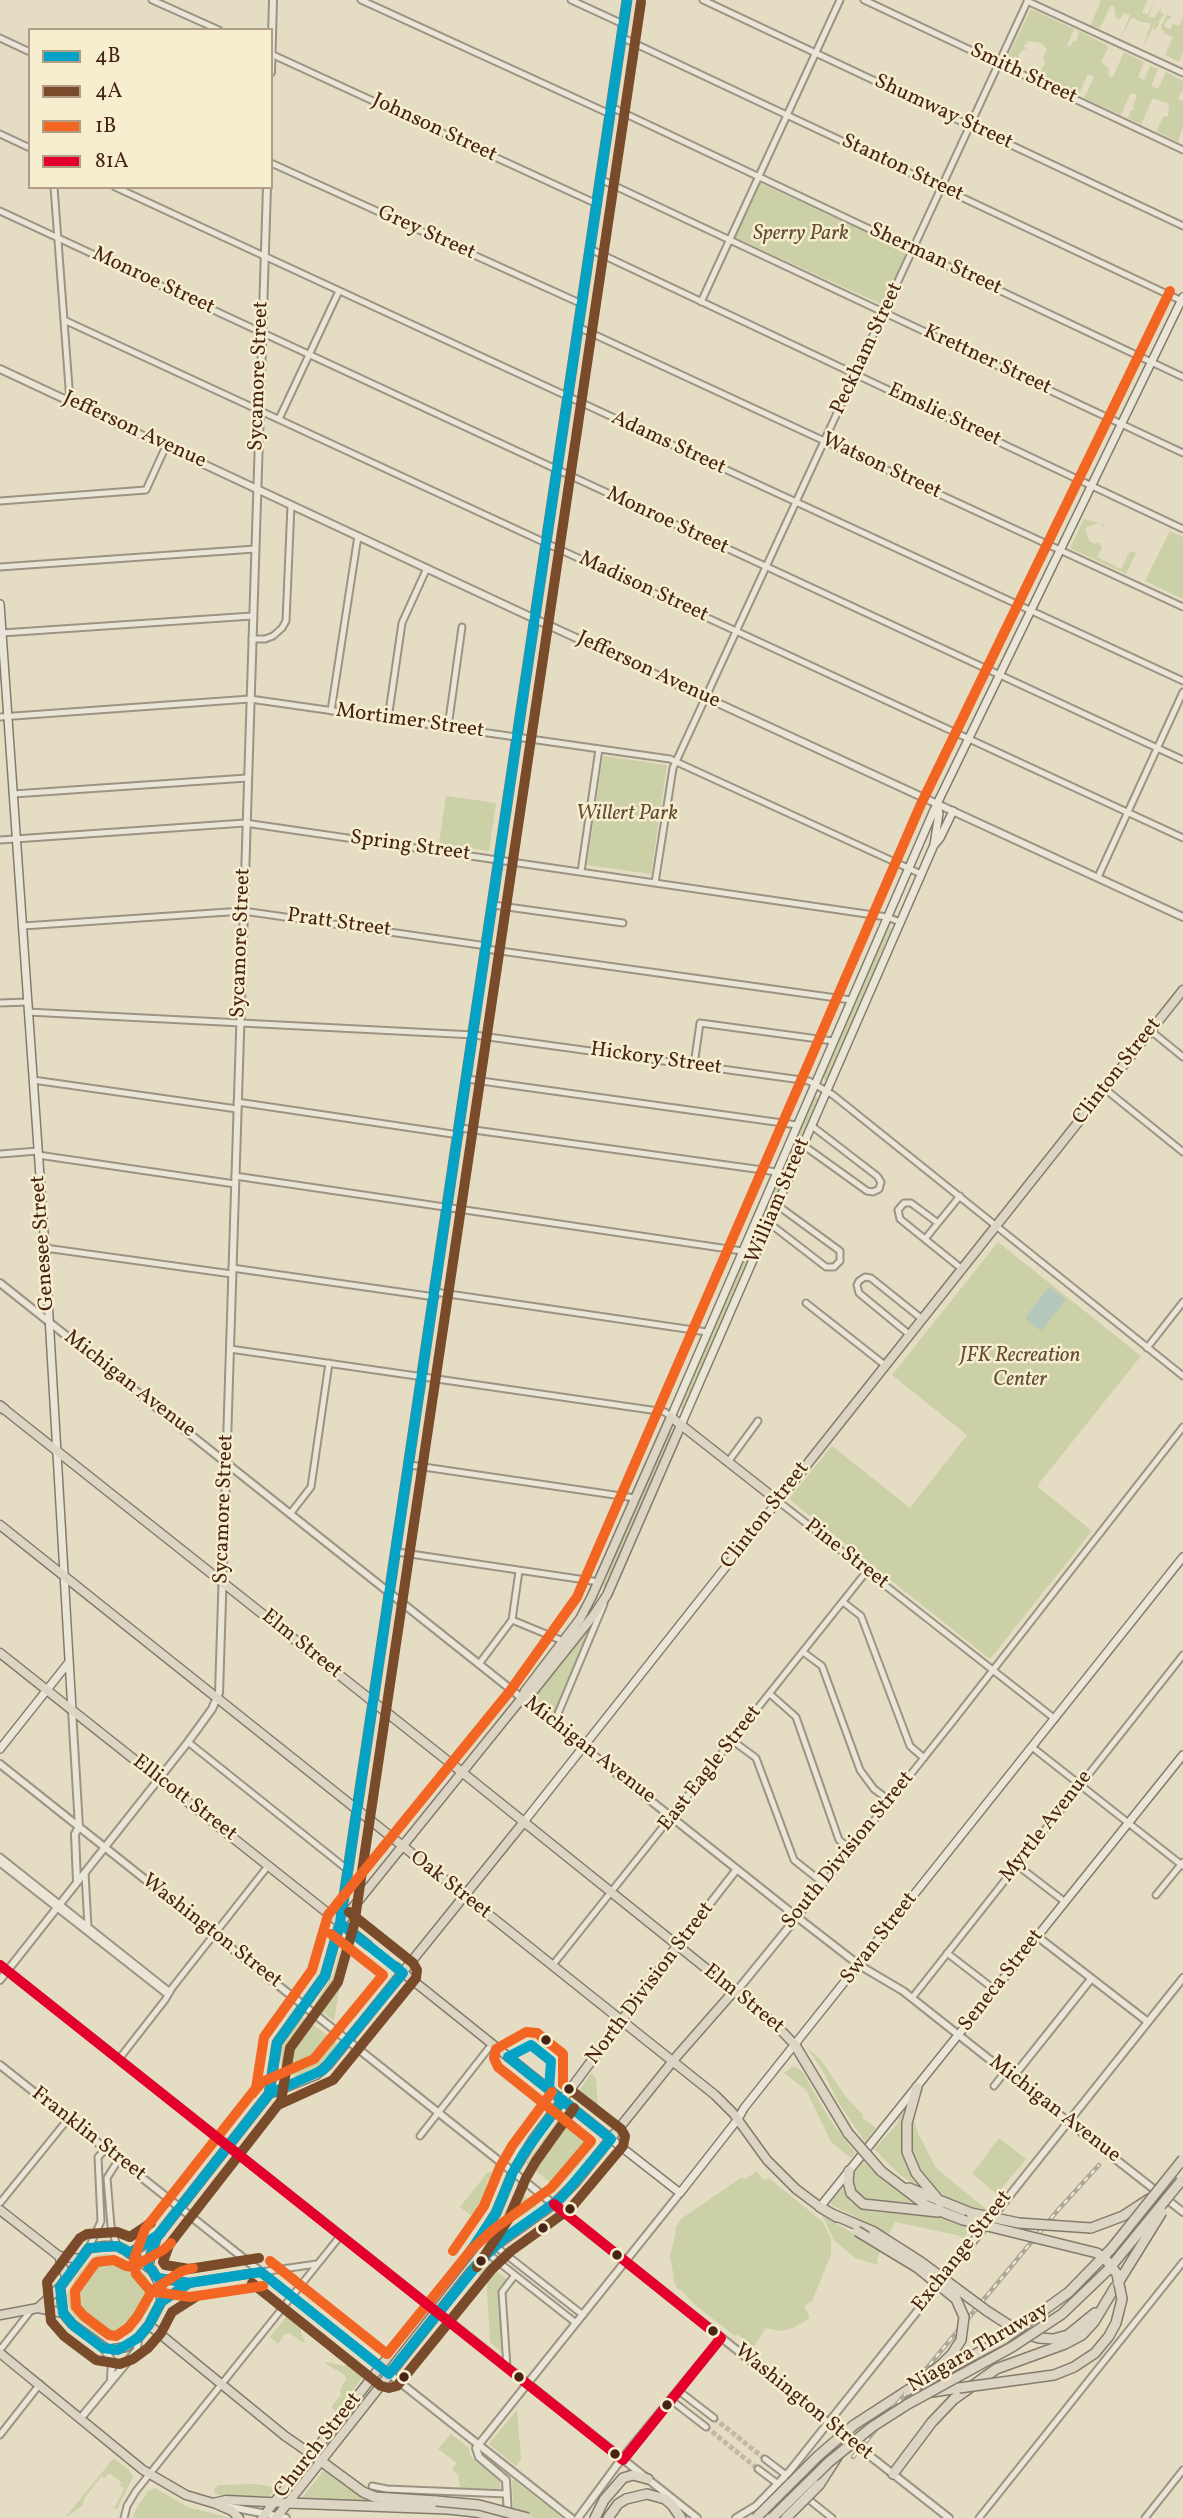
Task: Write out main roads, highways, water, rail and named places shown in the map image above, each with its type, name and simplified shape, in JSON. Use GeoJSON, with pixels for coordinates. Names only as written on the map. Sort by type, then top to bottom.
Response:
{"type":"FeatureCollection","features":[{"type":"Feature","properties":{"kind":"highway"},"geometry":{"type":"LineString","coordinates":[[795,2045],[848,2133],[881,2171],[897,2183],[940,2207],[967,2217],[1097,2253],[1107,2261],[1120,2281],[1122,2299],[1112,2330],[1102,2345],[1085,2361],[1065,2371],[1034,2378],[927,2393]]}},
{"type":"Feature","properties":{"kind":"highway"},"geometry":{"type":"LineString","coordinates":[[917,2087],[907,2123],[907,2152],[916,2173],[940,2207]]}},
{"type":"Feature","properties":{"kind":"highway","name":"Niagara Thruway"},"geometry":{"type":"LineString","coordinates":[[754,2518],[829,2446],[867,2416],[908,2390],[1004,2339],[1049,2309],[1091,2272],[1183,2159]]}},
{"type":"Feature","properties":{"kind":"highway"},"geometry":{"type":"LineString","coordinates":[[849,2171],[851,2193],[863,2204],[940,2207]]}},
{"type":"Feature","properties":{"kind":"highway"},"geometry":{"type":"LineString","coordinates":[[893,2474],[947,2405],[967,2388],[996,2369],[1075,2340],[1094,2322],[1182,2180]]}},
{"type":"Feature","properties":{"kind":"highway","name":"Niagara Thruway"},"geometry":{"type":"LineString","coordinates":[[769,2518],[841,2451],[872,2427],[927,2393],[1012,2347],[1062,2314],[1109,2269],[1182,2180]]}},
{"type":"Feature","properties":{"kind":"highway"},"geometry":{"type":"LineString","coordinates":[[967,2217],[1091,2228],[1123,2217],[1154,2196]]}},
{"type":"Feature","properties":{"kind":"highway"},"geometry":{"type":"LineString","coordinates":[[820,2207],[931,2277],[956,2299],[964,2317],[961,2340],[952,2354],[908,2390]]}},
{"type":"Feature","properties":{"kind":"highway"},"geometry":{"type":"LineString","coordinates":[[832,2214],[874,2232],[921,2262],[1003,2323],[1040,2338],[1060,2338],[1078,2329],[1097,2311],[1115,2287]]}},
{"type":"Feature","properties":{"kind":"highway"},"geometry":{"type":"LineString","coordinates":[[786,2518],[819,2485],[841,2451]]}},
{"type":"Feature","properties":{"kind":"highway"},"geometry":{"type":"LineString","coordinates":[[321,2460],[363,2492],[375,2497],[506,2518]]}},
{"type":"Feature","properties":{"kind":"highway"},"geometry":{"type":"LineString","coordinates":[[595,2518],[604,2500],[626,2476],[649,2479]]}},
{"type":"Feature","properties":{"kind":"highway"},"geometry":{"type":"LineString","coordinates":[[608,2518],[618,2504],[646,2494],[664,2499],[681,2518]]}},
{"type":"Feature","properties":{"kind":"highway"},"geometry":{"type":"LineString","coordinates":[[288,2503],[479,2505],[528,2518]]}},
{"type":"Feature","properties":{"kind":"main road"},"geometry":{"type":"LineString","coordinates":[[130,2253],[156,2238],[269,2094],[277,2043],[325,1976],[340,1923],[627,0]]}},
{"type":"Feature","properties":{"kind":"main road","name":"William Street"},"geometry":{"type":"LineString","coordinates":[[340,1923],[463,1773],[580,1619],[599,1582],[937,804],[1182,299]]}},
{"type":"Feature","properties":{"kind":"main road","name":"Genesee Street"},"geometry":{"type":"LineString","coordinates":[[0,604],[4,717],[23,926],[72,1710]]}},
{"type":"Feature","properties":{"kind":"main road","name":"William Street"},"geometry":{"type":"LineString","coordinates":[[522,1698],[530,1695],[607,1595],[934,845],[939,813],[937,804]]}},
{"type":"Feature","properties":{"kind":"main road"},"geometry":{"type":"LineString","coordinates":[[934,845],[953,811]]}},
{"type":"Feature","properties":{"kind":"main road","name":"Clinton Street"},"geometry":{"type":"LineString","coordinates":[[269,2094],[316,2075],[348,2041],[400,1970],[464,1897],[584,1747],[1183,990]]}},
{"type":"Feature","properties":{"kind":"main road","name":"Elm Street"},"geometry":{"type":"LineString","coordinates":[[1,1407],[463,1773],[774,2023],[795,2045]]}},
{"type":"Feature","properties":{"kind":"main road","name":"Pine Street"},"geometry":{"type":"LineString","coordinates":[[671,1417],[778,1501]]}},
{"type":"Feature","properties":{"kind":"main road","name":"Oak Street"},"geometry":{"type":"LineString","coordinates":[[0,1525],[715,2095],[738,2119],[781,2175],[820,2207]]}},
{"type":"Feature","properties":{"kind":"main road","name":"Swan Street"},"geometry":{"type":"LineString","coordinates":[[611,2139],[680,2193],[744,2108],[1183,1557]]}},
{"type":"Feature","properties":{"kind":"main road","name":"Ellicott Street"},"geometry":{"type":"LineString","coordinates":[[0,1653],[368,1945]]}},
{"type":"Feature","properties":{"kind":"main road"},"geometry":{"type":"LineString","coordinates":[[0,1749],[69,1662]]}},
{"type":"Feature","properties":{"kind":"main road","name":"Seneca Street"},"geometry":{"type":"LineString","coordinates":[[820,2207],[1183,1755]]}},
{"type":"Feature","properties":{"kind":"main road","name":"North Division Street"},"geometry":{"type":"LineString","coordinates":[[478,2242],[496,2213],[513,2172],[534,2138],[677,1946]]}},
{"type":"Feature","properties":{"kind":"main road"},"geometry":{"type":"LineString","coordinates":[[400,1970],[611,2139]]}},
{"type":"Feature","properties":{"kind":"main road","name":"South Division Street"},"geometry":{"type":"LineString","coordinates":[[491,2250],[554,2204],[584,2173],[673,2061],[734,1991]]}},
{"type":"Feature","properties":{"kind":"main road"},"geometry":{"type":"LineString","coordinates":[[0,2210],[59,2256],[80,2259]]}},
{"type":"Feature","properties":{"kind":"main road"},"geometry":{"type":"LineString","coordinates":[[148,2266],[156,2238]]}},
{"type":"Feature","properties":{"kind":"main road","name":"Church Street"},"geometry":{"type":"LineString","coordinates":[[264,2516],[478,2242]]}},
{"type":"Feature","properties":{"kind":"main road"},"geometry":{"type":"LineString","coordinates":[[35,2309],[60,2287],[89,2248],[117,2246],[148,2266],[158,2278],[161,2302],[149,2325],[127,2347],[118,2350],[103,2348],[74,2326],[63,2312],[60,2287]]}},
{"type":"Feature","properties":{"kind":"main road","name":"Church Street"},"geometry":{"type":"LineString","coordinates":[[280,2517],[321,2460],[438,2312],[491,2250]]}},
{"type":"Feature","properties":{"kind":"main road"},"geometry":{"type":"LineString","coordinates":[[59,2256],[66,2277]]}},
{"type":"Feature","properties":{"kind":"main road"},"geometry":{"type":"LineString","coordinates":[[0,2315],[35,2309],[63,2312]]}},
{"type":"Feature","properties":{"kind":"main road"},"geometry":{"type":"LineString","coordinates":[[149,2325],[220,2385],[321,2460]]}},
{"type":"Feature","properties":{"kind":"main road"},"geometry":{"type":"LineString","coordinates":[[0,2351],[149,2474],[186,2494],[224,2506],[239,2518]]}},
{"type":"Feature","properties":{"kind":"main road"},"geometry":{"type":"LineString","coordinates":[[213,2503],[226,2500],[288,2503]]}},
{"type":"Feature","properties":{"kind":"tunnel"},"geometry":{"type":"LineString","coordinates":[[368,1945],[396,1967]]}},
{"type":"Feature","properties":{"kind":"tunnel"},"geometry":{"type":"LineString","coordinates":[[714,2418],[765,2459]]}},
{"type":"Feature","properties":{"kind":"tunnel"},"geometry":{"type":"LineString","coordinates":[[706,2427],[758,2469]]}},
{"type":"Feature","properties":{"kind":"railway"},"geometry":{"type":"LineString","coordinates":[[853,2457],[1058,2210],[1099,2165]]}},
{"type":"Feature","properties":{"kind":"park label","name":"Sperry Park"},"geometry":{"type":"Point","coordinates":[801,235]}},
{"type":"Feature","properties":{"kind":"park label","name":"Willert Park"},"geometry":{"type":"Point","coordinates":[627,815]}},
{"type":"Feature","properties":{"kind":"park label","name":"JFK Recreation Center"},"geometry":{"type":"Point","coordinates":[1020,1369]}}]}
